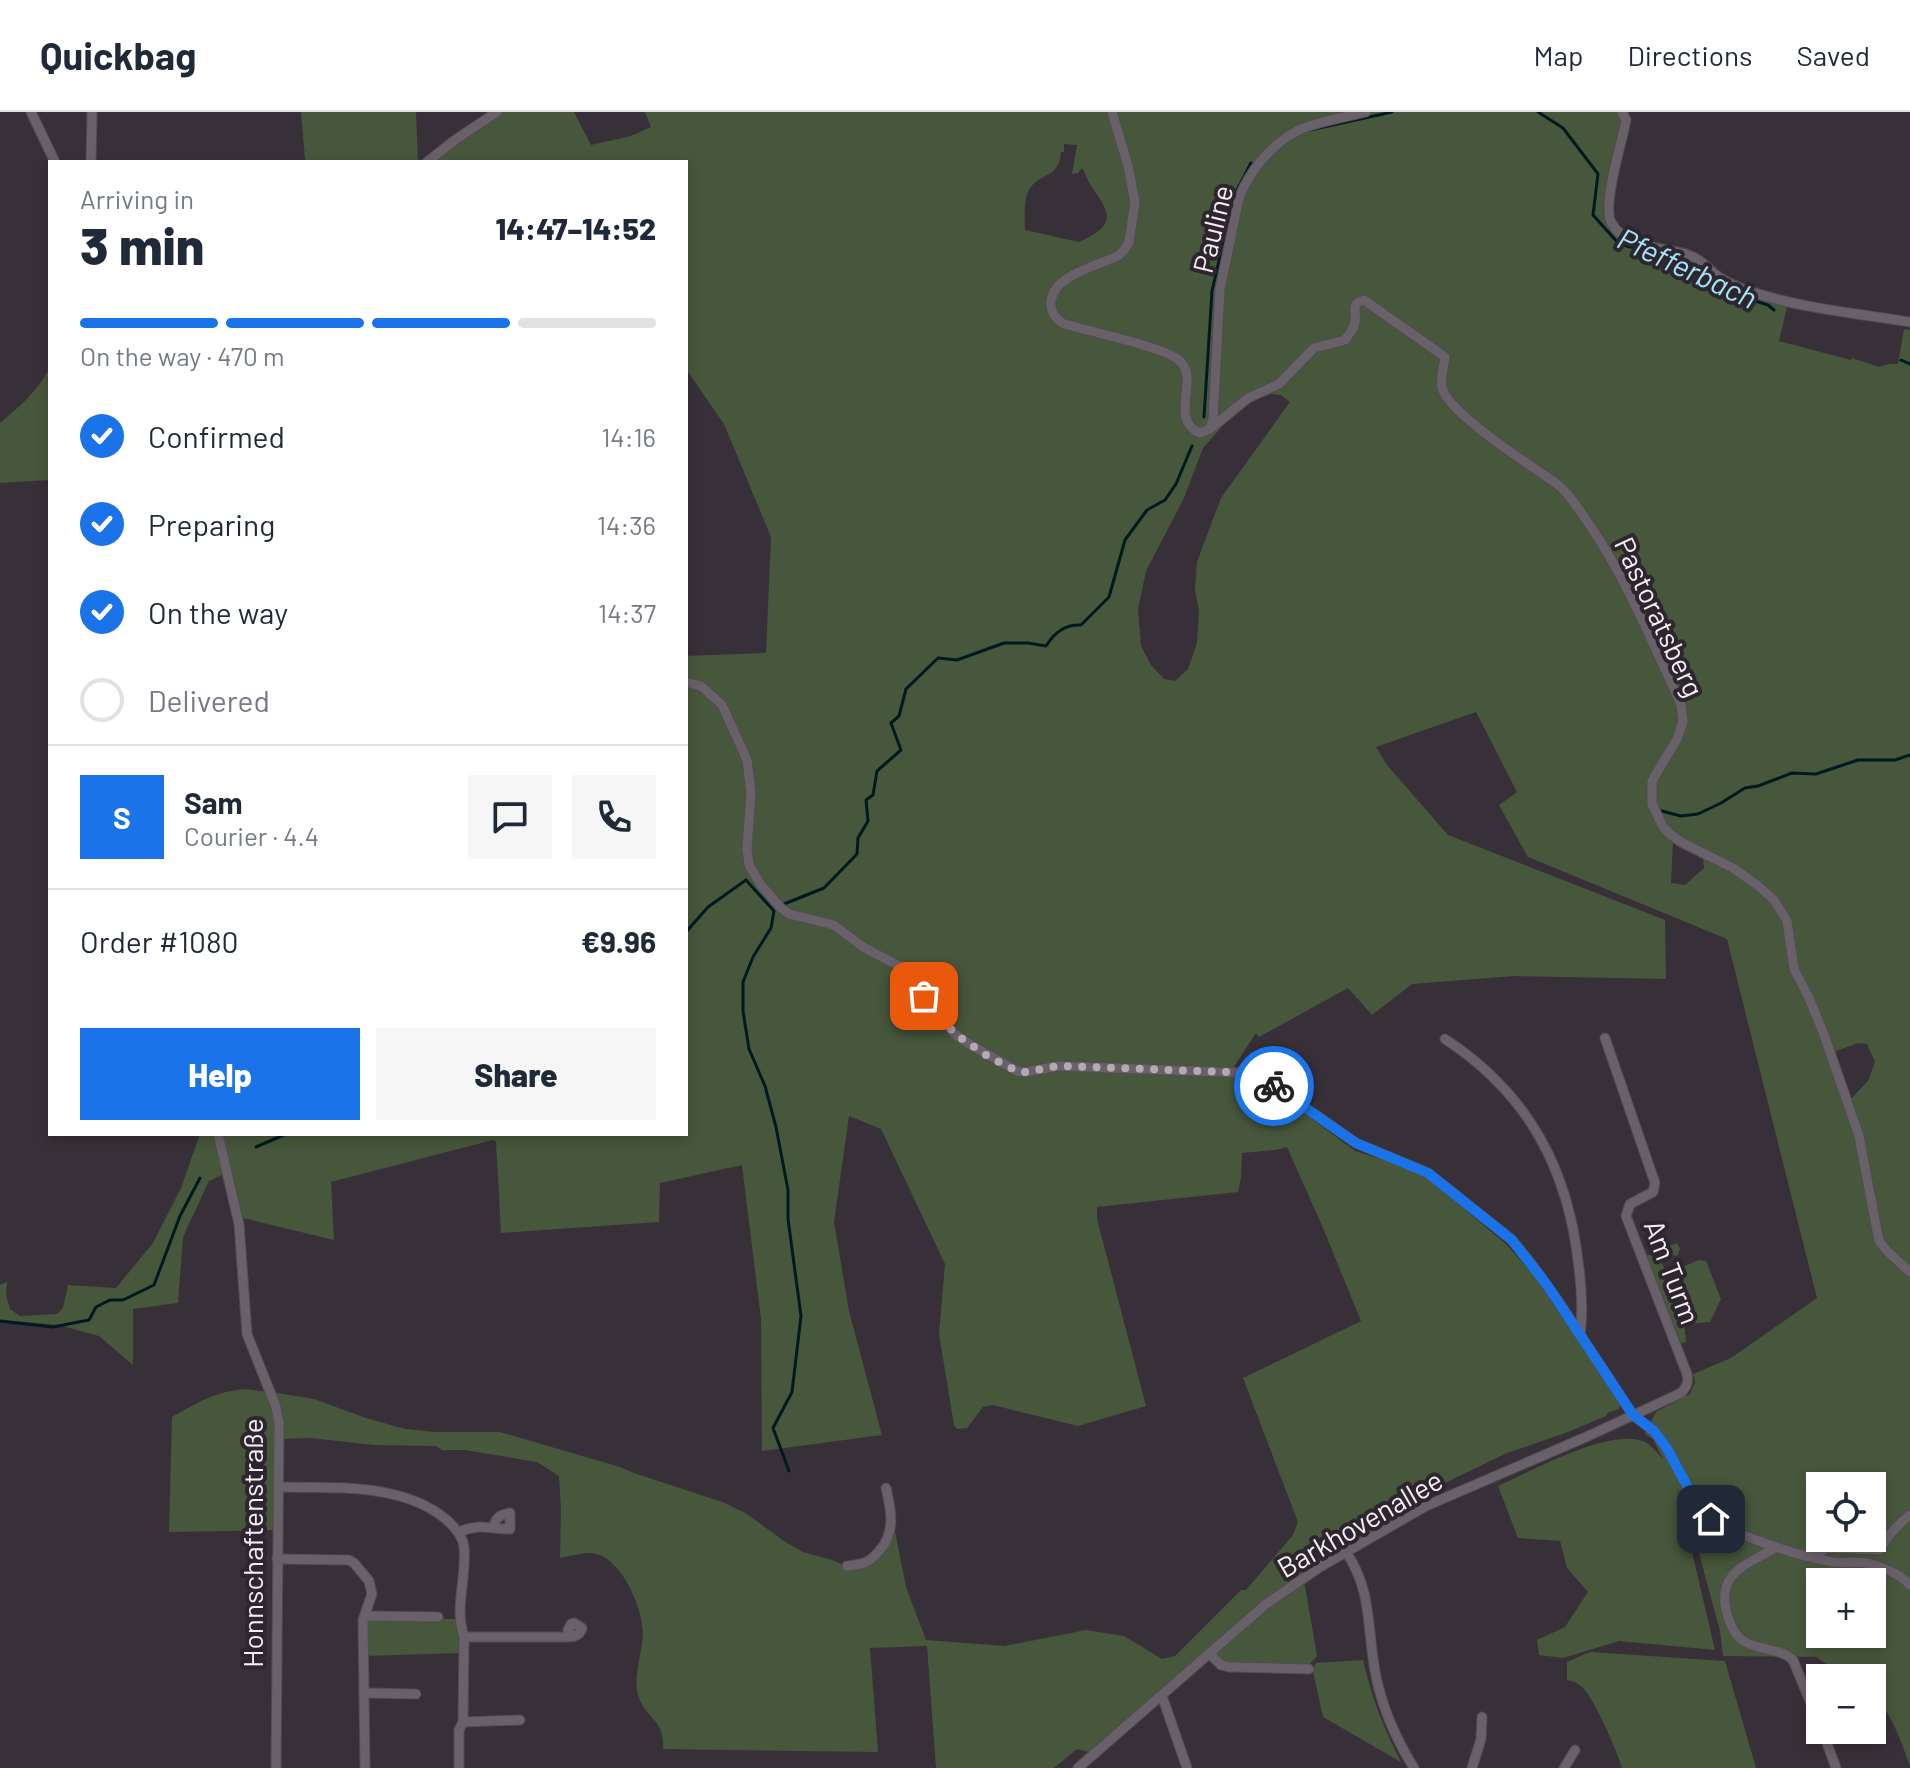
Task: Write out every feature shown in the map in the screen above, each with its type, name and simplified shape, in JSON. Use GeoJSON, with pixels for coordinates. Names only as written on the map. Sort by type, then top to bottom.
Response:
{"type":"FeatureCollection","features":[{"type":"Feature","properties":{"kind":"street"},"geometry":{"type":"LineString","coordinates":[[31,112],[54,160]]}},
{"type":"Feature","properties":{"kind":"street"},"geometry":{"type":"LineString","coordinates":[[91,160],[92,112]]}},
{"type":"Feature","properties":{"kind":"street"},"geometry":{"type":"LineString","coordinates":[[430,160],[497,112]]}},
{"type":"Feature","properties":{"kind":"street"},"geometry":{"type":"LineString","coordinates":[[1112,112],[1134,195],[1129,242],[1122,253],[1064,280],[1052,296],[1051,307],[1062,323],[1176,357],[1186,371],[1186,420],[1197,432],[1210,429]]}},
{"type":"Feature","properties":{"kind":"street","name":"Pauline"},"geometry":{"type":"LineString","coordinates":[[1210,429],[1220,289],[1243,187],[1263,158],[1299,129],[1366,112]]}},
{"type":"Feature","properties":{"kind":"street"},"geometry":{"type":"LineString","coordinates":[[1624,116],[1608,212],[1614,227],[1622,234],[1643,245],[1690,255],[1723,280],[1745,290],[1819,307],[1910,322]]}},
{"type":"Feature","properties":{"kind":"street","name":"Pastoratsberg"},"geometry":{"type":"LineString","coordinates":[[1210,429],[1248,398],[1279,384],[1314,348],[1345,340],[1354,325],[1356,305],[1364,300],[1445,357],[1442,386],[1450,400],[1490,438],[1566,492],[1610,556],[1681,704],[1683,722],[1677,739],[1652,781],[1652,804],[1663,827],[1671,835],[1733,868],[1757,885],[1774,900],[1787,921],[1794,969],[1823,1032],[1859,1136],[1879,1241],[1910,1272]]}},
{"type":"Feature","properties":{"kind":"street"},"geometry":{"type":"LineString","coordinates":[[688,683],[701,686],[722,705],[747,760],[751,793],[747,849],[749,865],[761,885],[789,914],[834,925],[863,947],[894,962],[907,973],[955,1034],[1017,1071],[1072,1066],[1248,1073],[1264,1079],[1356,1143],[1428,1173],[1512,1240],[1533,1266],[1633,1415],[1660,1439],[1697,1504],[1711,1519],[1776,1547],[1831,1562],[1865,1563],[1886,1570],[1910,1585]]}},
{"type":"Feature","properties":{"kind":"street","name":"Am Turm"},"geometry":{"type":"LineString","coordinates":[[1605,1038],[1655,1183],[1653,1192],[1630,1204],[1626,1212],[1628,1224],[1688,1378],[1681,1393],[1633,1415]]}},
{"type":"Feature","properties":{"kind":"street"},"geometry":{"type":"LineString","coordinates":[[1445,1039],[1493,1075],[1535,1127],[1548,1151],[1569,1210],[1576,1241],[1583,1314],[1580,1337]]}},
{"type":"Feature","properties":{"kind":"street","name":"Honnschaftenstraße"},"geometry":{"type":"LineString","coordinates":[[218,1136],[239,1224],[247,1334],[276,1407],[279,1423],[276,1768]]}},
{"type":"Feature","properties":{"kind":"street","name":"Barkhovenallee"},"geometry":{"type":"LineString","coordinates":[[1078,1768],[1266,1604],[1307,1575],[1426,1506],[1633,1415]]}},
{"type":"Feature","properties":{"kind":"street"},"geometry":{"type":"LineString","coordinates":[[278,1487],[353,1489],[398,1495],[434,1509],[459,1532],[464,1544],[464,1577],[460,1585],[460,1625],[464,1637],[459,1768]]}},
{"type":"Feature","properties":{"kind":"street"},"geometry":{"type":"LineString","coordinates":[[847,1566],[871,1560],[886,1544],[891,1520],[886,1488]]}},
{"type":"Feature","properties":{"kind":"street"},"geometry":{"type":"LineString","coordinates":[[1811,1557],[1827,1548],[1880,1550],[1900,1522],[1910,1515]]}},
{"type":"Feature","properties":{"kind":"street"},"geometry":{"type":"LineString","coordinates":[[459,1532],[468,1528],[494,1526]]}},
{"type":"Feature","properties":{"kind":"street"},"geometry":{"type":"LineString","coordinates":[[1776,1547],[1732,1574],[1724,1594],[1725,1606],[1735,1634],[1743,1641],[1790,1656],[1806,1693]]}},
{"type":"Feature","properties":{"kind":"street"},"geometry":{"type":"LineString","coordinates":[[1346,1552],[1359,1572],[1365,1593],[1375,1671],[1385,1705],[1414,1768]]}},
{"type":"Feature","properties":{"kind":"street"},"geometry":{"type":"LineString","coordinates":[[277,1559],[343,1559],[352,1562],[372,1587],[371,1602],[363,1620],[365,1768]]}},
{"type":"Feature","properties":{"kind":"street"},"geometry":{"type":"LineString","coordinates":[[365,1616],[438,1617]]}},
{"type":"Feature","properties":{"kind":"street"},"geometry":{"type":"LineString","coordinates":[[464,1637],[574,1636]]}},
{"type":"Feature","properties":{"kind":"street"},"geometry":{"type":"LineString","coordinates":[[1210,1654],[1221,1665],[1229,1667],[1309,1669]]}},
{"type":"Feature","properties":{"kind":"street"},"geometry":{"type":"LineString","coordinates":[[364,1693],[416,1694]]}},
{"type":"Feature","properties":{"kind":"street"},"geometry":{"type":"LineString","coordinates":[[1162,1696],[1187,1768]]}},
{"type":"Feature","properties":{"kind":"street"},"geometry":{"type":"LineString","coordinates":[[1472,1768],[1481,1739],[1482,1717]]}},
{"type":"Feature","properties":{"kind":"street"},"geometry":{"type":"LineString","coordinates":[[463,1722],[520,1720]]}},
{"type":"Feature","properties":{"kind":"street"},"geometry":{"type":"LineString","coordinates":[[1827,1744],[1836,1768]]}},
{"type":"Feature","properties":{"kind":"street"},"geometry":{"type":"LineString","coordinates":[[1564,1768],[1575,1750]]}},
{"type":"Feature","properties":{"kind":"green space"},"geometry":{"type":"Polygon","coordinates":[[[301,112],[416,112],[418,160],[305,159],[301,112]]]}},
{"type":"Feature","properties":{"kind":"green space"},"geometry":{"type":"Polygon","coordinates":[[[499,112],[574,112],[591,145],[631,136],[651,127],[645,112],[1627,112],[1603,212],[1608,226],[1620,238],[1644,249],[1684,259],[1728,287],[1787,307],[1779,341],[1879,367],[1898,364],[1904,329],[1910,330],[1910,1766],[1886,1712],[1886,1664],[1826,1664],[1816,1657],[1723,1656],[1720,1631],[1686,1505],[1677,1488],[1715,1650],[1619,1641],[1563,1658],[1539,1655],[1537,1640],[1565,1627],[1588,1592],[1567,1568],[1560,1541],[1518,1538],[1498,1486],[1568,1454],[1607,1441],[1643,1441],[1663,1459],[1653,1439],[1645,1434],[1656,1412],[1690,1394],[1695,1382],[1693,1374],[1731,1358],[1817,1298],[1727,939],[1528,857],[1499,805],[1517,792],[1476,712],[1376,747],[1387,765],[1448,835],[1665,920],[1666,979],[1514,976],[1412,984],[1372,1015],[1348,988],[1259,1037],[1256,1033],[1232,1070],[1082,1071],[1246,1077],[1297,1108],[1355,1151],[1426,1177],[1507,1245],[1531,1272],[1621,1402],[1619,1409],[1606,1416],[1507,1453],[1424,1493],[1404,1493],[1406,1514],[1302,1579],[1317,1656],[1306,1668],[1229,1667],[1212,1654],[1093,1753],[1077,1749],[1054,1768],[936,1768],[927,1646],[870,1648],[878,1752],[663,1749],[661,1731],[638,1695],[637,1673],[643,1634],[630,1587],[606,1558],[583,1553],[560,1558],[559,1476],[537,1462],[465,1450],[442,1450],[436,1446],[281,1439],[271,1392],[314,1399],[405,1429],[500,1432],[620,1467],[725,1503],[803,1552],[846,1566],[865,1563],[886,1545],[895,1531],[906,1587],[926,1640],[1004,1646],[1086,1630],[1124,1636],[1162,1659],[1175,1656],[1241,1590],[1246,1590],[1293,1535],[1298,1522],[1243,1378],[1361,1321],[1287,1147],[1242,1153],[1238,1192],[1097,1207],[1097,1219],[1146,1406],[1078,1426],[993,1405],[983,1407],[967,1428],[957,1429],[954,1425],[939,1334],[945,1264],[881,1129],[849,1116],[834,1222],[849,1311],[882,1435],[762,1451],[761,1319],[742,1165],[660,1183],[659,1222],[501,1233],[496,1142],[493,1140],[331,1182],[334,1240],[239,1217],[228,1172],[209,1181],[183,1237],[178,1303],[133,1309],[133,1365],[99,1336],[59,1325],[0,1320],[0,1285],[7,1282],[6,1295],[10,1309],[20,1316],[57,1314],[63,1308],[68,1285],[116,1288],[153,1243],[181,1188],[199,1136],[688,1136],[688,656],[766,653],[771,537],[724,424],[688,372],[688,160],[431,160],[499,112]],[[1064,144],[1057,167],[1029,190],[1025,204],[1025,230],[1079,242],[1105,224],[1106,212],[1082,168],[1072,174],[1077,145],[1064,144]],[[1269,394],[1236,411],[1203,448],[1184,498],[1146,571],[1138,609],[1141,646],[1151,665],[1164,679],[1175,681],[1188,669],[1197,643],[1197,562],[1221,498],[1290,402],[1281,395],[1269,394]],[[1673,841],[1671,883],[1685,885],[1704,868],[1702,850],[1673,841]],[[1858,1043],[1828,1054],[1846,1104],[1868,1081],[1875,1062],[1867,1044],[1858,1043]]]}},
{"type":"Feature","properties":{"kind":"green space"},"geometry":{"type":"Polygon","coordinates":[[[48,371],[48,480],[0,483],[0,423],[34,391],[48,371]]]}},
{"type":"Feature","properties":{"kind":"green space"},"geometry":{"type":"Polygon","coordinates":[[[1677,1243],[1680,1249],[1677,1256],[1667,1254],[1662,1257],[1662,1264],[1666,1272],[1679,1271],[1686,1342],[1681,1343],[1646,1256],[1677,1243]]]}},
{"type":"Feature","properties":{"kind":"green space"},"geometry":{"type":"Polygon","coordinates":[[[1699,1260],[1706,1261],[1721,1299],[1710,1322],[1688,1324],[1682,1267],[1699,1260]]]}},
{"type":"Feature","properties":{"kind":"green space"},"geometry":{"type":"Polygon","coordinates":[[[245,1389],[268,1392],[274,1408],[277,1530],[169,1532],[172,1417],[215,1395],[245,1389]]]}},
{"type":"Feature","properties":{"kind":"green space"},"geometry":{"type":"Polygon","coordinates":[[[365,1618],[456,1619],[460,1653],[365,1656],[365,1618]]]}},
{"type":"Feature","properties":{"kind":"green space"},"geometry":{"type":"Polygon","coordinates":[[[1590,1652],[1725,1661],[1756,1768],[1622,1768],[1588,1694],[1579,1685],[1567,1680],[1567,1662],[1590,1652]]]}},
{"type":"Feature","properties":{"kind":"green space"},"geometry":{"type":"Polygon","coordinates":[[[1363,1660],[1379,1712],[1401,1762],[1323,1717],[1313,1671],[1316,1663],[1363,1660]]]}},
{"type":"Feature","properties":{"kind":"waterway","name":"Pfefferbach"},"geometry":{"type":"LineString","coordinates":[[1310,130],[1392,112]]}},
{"type":"Feature","properties":{"kind":"waterway","name":"Pfefferbach"},"geometry":{"type":"LineString","coordinates":[[1538,112],[1563,128],[1598,174],[1593,215],[1619,244],[1677,259],[1724,291],[1768,305],[1774,310]]}},
{"type":"Feature","properties":{"kind":"waterway","name":"Pfefferbach"},"geometry":{"type":"LineString","coordinates":[[1204,417],[1212,291],[1234,196],[1251,163]]}},
{"type":"Feature","properties":{"kind":"waterway","name":"Pfefferbach"},"geometry":{"type":"LineString","coordinates":[[1901,360],[1910,364]]}},
{"type":"Feature","properties":{"kind":"waterway","name":"Pfefferbach"},"geometry":{"type":"LineString","coordinates":[[784,904],[824,888],[857,854],[858,838],[868,821],[866,800],[873,795],[877,771],[901,750],[891,723],[899,716],[906,689],[938,658],[957,660],[1004,643],[1046,646],[1060,630],[1081,625],[1109,597],[1125,540],[1147,510],[1165,500],[1176,484],[1192,446]]}},
{"type":"Feature","properties":{"kind":"waterway"},"geometry":{"type":"LineString","coordinates":[[1658,810],[1681,816],[1698,814],[1745,788],[1792,773],[1816,774],[1858,760],[1895,760],[1910,755]]}},
{"type":"Feature","properties":{"kind":"waterway"},"geometry":{"type":"LineString","coordinates":[[688,930],[708,907],[746,880],[774,911],[771,928],[753,957],[743,982],[743,1011],[749,1049],[765,1086],[776,1127],[788,1190],[788,1219],[801,1316],[792,1392],[773,1428],[789,1471]]}},
{"type":"Feature","properties":{"kind":"waterway","name":"Pfefferbach"},"geometry":{"type":"LineString","coordinates":[[256,1147],[281,1136]]}},
{"type":"Feature","properties":{"kind":"waterway","name":"Pfefferbach"},"geometry":{"type":"LineString","coordinates":[[0,1321],[53,1327],[89,1320],[96,1307],[110,1300],[123,1300],[154,1285],[180,1216],[200,1178]]}},
{"type":"Feature","properties":{"kind":"way so far"},"geometry":{"type":"LineString","coordinates":[[924,996],[955,1034],[1017,1071],[1058,1066],[1248,1073],[1274,1086]]}},
{"type":"Feature","properties":{"kind":"route"},"geometry":{"type":"LineString","coordinates":[[1274,1086],[1356,1143],[1428,1173],[1512,1240],[1547,1285],[1633,1415],[1654,1431],[1666,1447],[1697,1504],[1711,1519]]}}]}
